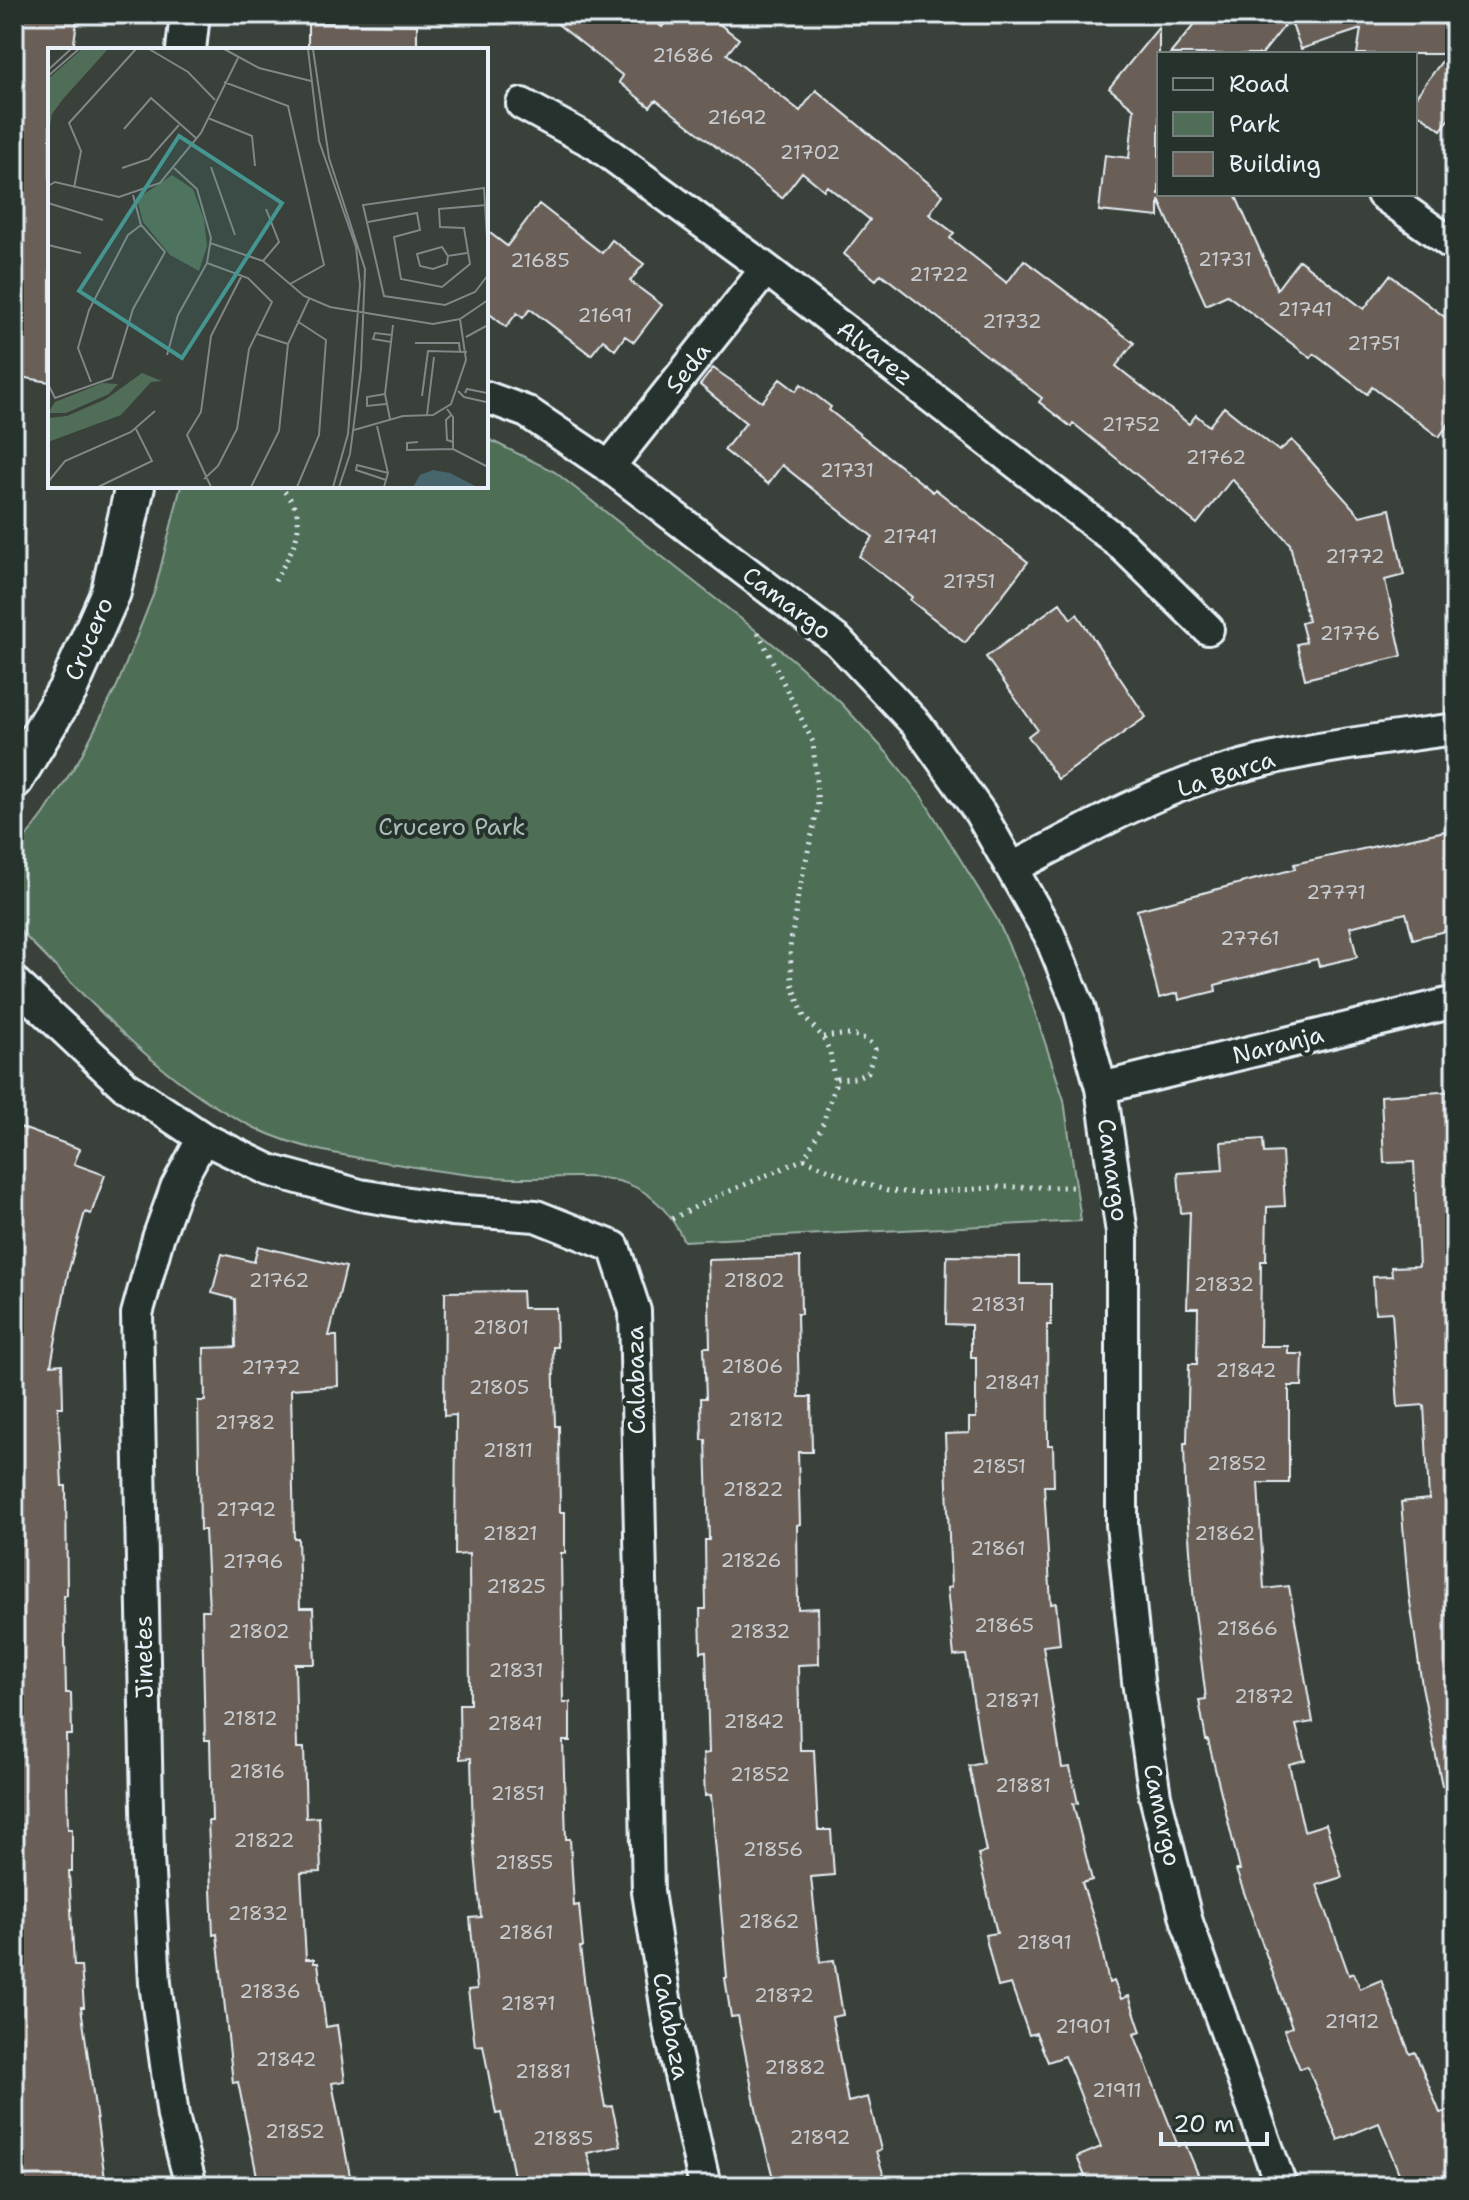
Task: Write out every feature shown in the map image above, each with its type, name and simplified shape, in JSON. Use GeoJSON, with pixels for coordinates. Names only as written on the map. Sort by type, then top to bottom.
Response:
{"type":"FeatureCollection","features":[{"type":"Feature","properties":{"kind":"street"},"geometry":{"type":"LineString","coordinates":[[186,48],[190,14]]}},
{"type":"Feature","properties":{"kind":"street","name":"Alvarez"},"geometry":{"type":"LineString","coordinates":[[522,104],[596,144],[766,269],[1121,544],[1208,629]]}},
{"type":"Feature","properties":{"kind":"street"},"geometry":{"type":"LineString","coordinates":[[1385,196],[1455,246]]}},
{"type":"Feature","properties":{"kind":"street","name":"Seda"},"geometry":{"type":"LineString","coordinates":[[609,467],[766,269]]}},
{"type":"Feature","properties":{"kind":"street","name":"Camargo"},"geometry":{"type":"LineString","coordinates":[[488,398],[527,412],[609,467],[839,642],[917,725],[980,813],[1049,934],[1079,1007],[1101,1088],[1122,1233],[1122,1525],[1138,1681],[1155,1796],[1187,1922],[1281,2186]]}},
{"type":"Feature","properties":{"kind":"street","name":"Crucero"},"geometry":{"type":"LineString","coordinates":[[14,779],[68,689],[111,592],[135,488]]}},
{"type":"Feature","properties":{"kind":"street","name":"La Barca"},"geometry":{"type":"LineString","coordinates":[[1012,868],[1117,814],[1203,778],[1300,751],[1455,729]]}},
{"type":"Feature","properties":{"kind":"street","name":"Calabaza"},"geometry":{"type":"LineString","coordinates":[[14,982],[125,1086],[203,1138],[269,1170],[360,1195],[452,1210],[536,1216],[614,1247],[635,1311],[648,1892],[670,2030],[705,2186]]}},
{"type":"Feature","properties":{"kind":"street","name":"Naranja"},"geometry":{"type":"LineString","coordinates":[[1101,1088],[1455,1002]]}},
{"type":"Feature","properties":{"kind":"street","name":"Jinetes"},"geometry":{"type":"LineString","coordinates":[[191,2186],[173,2116],[155,1983],[148,1856],[137,1314],[158,1238],[176,1188],[203,1138]]}},
{"type":"Feature","properties":{"kind":"path"},"geometry":{"type":"LineString","coordinates":[[275,581],[298,535],[300,518],[291,497],[281,488]]}},
{"type":"Feature","properties":{"kind":"path"},"geometry":{"type":"LineString","coordinates":[[672,1219],[804,1159],[822,1126],[835,1079],[830,1052],[823,1037],[804,1017],[792,983],[790,948],[818,807],[813,742],[757,630]]}},
{"type":"Feature","properties":{"kind":"path"},"geometry":{"type":"LineString","coordinates":[[823,1037],[844,1034],[863,1037],[875,1049],[868,1072],[855,1078],[835,1079]]}},
{"type":"Feature","properties":{"kind":"path"},"geometry":{"type":"LineString","coordinates":[[804,1159],[888,1191],[921,1193],[1001,1187],[1076,1187]]}},
{"type":"Feature","properties":{"kind":"green space","name":"Crucero Park"},"geometry":{"type":"Polygon","coordinates":[[[488,439],[555,472],[792,659],[841,703],[922,797],[997,919],[1025,982],[1064,1100],[1081,1221],[684,1241],[668,1215],[651,1197],[632,1186],[588,1177],[470,1175],[327,1152],[272,1136],[188,1088],[127,1037],[14,925],[14,853],[80,758],[117,686],[155,590],[180,488],[488,488],[488,439]]]}},
{"type":"Feature","properties":{"kind":"building"},"geometry":{"type":"Polygon","coordinates":[[[14,14],[78,14],[73,48],[48,48],[48,382],[14,376],[14,14]]]}},
{"type":"Feature","properties":{"kind":"building"},"geometry":{"type":"Polygon","coordinates":[[[545,14],[646,14],[662,27],[672,14],[706,14],[739,39],[727,54],[800,111],[816,90],[943,195],[929,214],[954,233],[950,238],[1007,283],[1024,260],[1134,343],[1116,366],[1189,424],[1196,415],[1209,426],[1224,407],[1279,451],[1292,440],[1360,516],[1390,509],[1404,575],[1385,580],[1402,656],[1305,679],[1297,644],[1306,642],[1301,623],[1308,621],[1290,544],[1232,479],[1197,524],[1073,423],[1071,427],[1039,402],[1042,398],[881,274],[876,280],[844,254],[870,220],[827,186],[824,190],[802,172],[782,198],[656,100],[650,107],[619,82],[623,76],[545,14]]]}},
{"type":"Feature","properties":{"kind":"building"},"geometry":{"type":"Polygon","coordinates":[[[1203,14],[1455,14],[1455,111],[1441,130],[1417,112],[1417,95],[1447,54],[1357,52],[1361,29],[1301,49],[1290,19],[1264,52],[1172,52],[1203,14]]]}},
{"type":"Feature","properties":{"kind":"building"},"geometry":{"type":"Polygon","coordinates":[[[308,23],[417,25],[417,48],[308,48],[308,23]]]}},
{"type":"Feature","properties":{"kind":"building"},"geometry":{"type":"Polygon","coordinates":[[[1159,27],[1157,196],[1236,196],[1277,289],[1299,260],[1364,309],[1390,275],[1455,325],[1455,415],[1439,437],[1372,387],[1367,394],[1314,354],[1311,358],[1227,295],[1206,305],[1159,200],[1159,217],[1099,211],[1105,155],[1129,158],[1134,109],[1109,88],[1159,27]]]}},
{"type":"Feature","properties":{"kind":"building"},"geometry":{"type":"Polygon","coordinates":[[[539,204],[602,253],[612,240],[644,264],[630,281],[662,305],[634,342],[625,336],[615,350],[603,340],[591,355],[530,309],[523,318],[517,313],[506,327],[488,313],[488,232],[507,246],[539,204]]]}},
{"type":"Feature","properties":{"kind":"building"},"geometry":{"type":"Polygon","coordinates":[[[713,368],[762,402],[780,379],[796,391],[801,384],[933,492],[935,489],[1028,562],[965,643],[859,556],[873,537],[782,465],[768,484],[724,450],[746,423],[700,385],[713,368]]]}},
{"type":"Feature","properties":{"kind":"building"},"geometry":{"type":"Polygon","coordinates":[[[1060,603],[1071,619],[1077,614],[1146,717],[1058,779],[1028,736],[1037,729],[986,657],[1060,603]]]}},
{"type":"Feature","properties":{"kind":"building"},"geometry":{"type":"Polygon","coordinates":[[[1445,831],[1455,872],[1455,922],[1447,924],[1449,930],[1413,939],[1406,913],[1350,927],[1357,957],[1319,966],[1317,959],[1215,985],[1216,991],[1179,1000],[1178,993],[1159,998],[1137,910],[1295,869],[1294,864],[1445,831]]]}},
{"type":"Feature","properties":{"kind":"building"},"geometry":{"type":"Polygon","coordinates":[[[1455,1091],[1455,1785],[1442,1786],[1422,1686],[1409,1595],[1401,1502],[1429,1499],[1424,1405],[1398,1407],[1392,1312],[1375,1313],[1373,1277],[1392,1276],[1391,1267],[1419,1266],[1414,1162],[1384,1163],[1381,1096],[1455,1091]]]}},
{"type":"Feature","properties":{"kind":"building"},"geometry":{"type":"Polygon","coordinates":[[[14,1125],[80,1149],[74,1164],[105,1175],[91,1214],[85,1212],[68,1273],[51,1365],[62,1364],[63,1407],[58,1407],[62,1486],[66,1486],[66,1693],[71,1693],[72,1735],[66,1735],[68,1829],[72,1829],[72,1871],[69,1871],[74,1966],[81,1966],[84,2007],[81,2007],[106,2186],[14,2186],[14,1125]]]}},
{"type":"Feature","properties":{"kind":"building"},"geometry":{"type":"Polygon","coordinates":[[[1263,1139],[1264,1153],[1282,1152],[1285,1206],[1267,1207],[1266,1261],[1261,1261],[1260,1346],[1288,1346],[1288,1354],[1303,1354],[1302,1386],[1289,1386],[1289,1483],[1258,1483],[1264,1589],[1289,1586],[1313,1722],[1296,1725],[1305,1760],[1289,1764],[1304,1831],[1326,1824],[1342,1877],[1317,1885],[1349,1975],[1354,1973],[1360,1989],[1381,1980],[1410,2054],[1415,2052],[1440,2113],[1455,2109],[1455,2181],[1443,2186],[1404,2186],[1379,2123],[1338,2140],[1307,2066],[1300,2069],[1284,2030],[1292,2027],[1236,1870],[1240,1870],[1206,1740],[1199,1700],[1206,1699],[1194,1603],[1184,1443],[1187,1443],[1189,1364],[1197,1364],[1198,1308],[1187,1308],[1190,1212],[1181,1213],[1178,1173],[1223,1170],[1221,1142],[1263,1139]]]}},
{"type":"Feature","properties":{"kind":"building"},"geometry":{"type":"Polygon","coordinates":[[[258,1246],[346,1267],[329,1336],[337,1336],[338,1386],[291,1389],[294,1538],[298,1538],[300,1608],[313,1608],[315,1664],[295,1664],[297,1748],[304,1748],[306,1818],[319,1817],[321,1872],[301,1873],[306,1959],[314,1959],[314,1963],[318,1963],[326,2027],[337,2025],[345,2081],[332,2083],[352,2186],[259,2186],[238,2082],[233,2083],[217,1934],[213,1935],[208,1821],[212,1821],[210,1740],[205,1740],[202,1610],[209,1610],[205,1530],[200,1530],[198,1401],[205,1401],[204,1348],[236,1347],[235,1299],[212,1293],[222,1254],[254,1262],[258,1246]]]}},
{"type":"Feature","properties":{"kind":"building"},"geometry":{"type":"Polygon","coordinates":[[[947,1256],[1020,1257],[1020,1284],[1051,1284],[1051,1325],[1047,1325],[1048,1445],[1053,1445],[1054,1486],[1044,1486],[1051,1604],[1056,1603],[1060,1644],[1043,1646],[1062,1768],[1070,1767],[1078,1803],[1073,1804],[1092,1880],[1082,1883],[1098,1932],[1109,1983],[1114,1981],[1121,1999],[1129,1996],[1141,2032],[1134,2034],[1178,2146],[1185,2143],[1203,2186],[1089,2186],[1077,2157],[1101,2147],[1065,2056],[1048,2062],[1036,2033],[1029,2035],[1011,1984],[998,1987],[985,1935],[997,1933],[978,1854],[986,1852],[969,1766],[983,1763],[966,1655],[954,1656],[947,1588],[951,1587],[945,1434],[969,1433],[969,1418],[976,1418],[976,1357],[971,1357],[971,1325],[946,1324],[947,1256]]]}},
{"type":"Feature","properties":{"kind":"building"},"geometry":{"type":"Polygon","coordinates":[[[800,1257],[801,1314],[797,1314],[799,1397],[811,1397],[812,1452],[798,1452],[798,1609],[818,1608],[819,1664],[798,1665],[800,1750],[814,1750],[818,1830],[831,1830],[834,1875],[811,1877],[820,1962],[834,1960],[843,2015],[832,2017],[848,2102],[868,2097],[881,2150],[876,2151],[887,2186],[775,2186],[738,2016],[731,2017],[725,1978],[711,1795],[705,1796],[703,1754],[709,1753],[706,1651],[701,1652],[700,1609],[706,1609],[705,1540],[709,1540],[706,1440],[702,1440],[701,1398],[706,1398],[704,1347],[710,1347],[708,1260],[800,1257]]]}},
{"type":"Feature","properties":{"kind":"building"},"geometry":{"type":"Polygon","coordinates":[[[522,1291],[523,1308],[556,1308],[557,1347],[553,1347],[555,1426],[559,1426],[560,1512],[565,1512],[565,1553],[561,1553],[563,1702],[570,1702],[570,1741],[563,1741],[566,1839],[570,1839],[574,1906],[579,1905],[583,1947],[580,1947],[589,2018],[605,2107],[612,2106],[621,2146],[587,2153],[596,2186],[516,2186],[501,2113],[496,2114],[483,2045],[475,2046],[468,1990],[477,1989],[470,1918],[481,1917],[473,1832],[471,1758],[460,1759],[459,1704],[470,1704],[469,1554],[455,1555],[456,1415],[444,1416],[445,1292],[522,1291]]]}}]}
